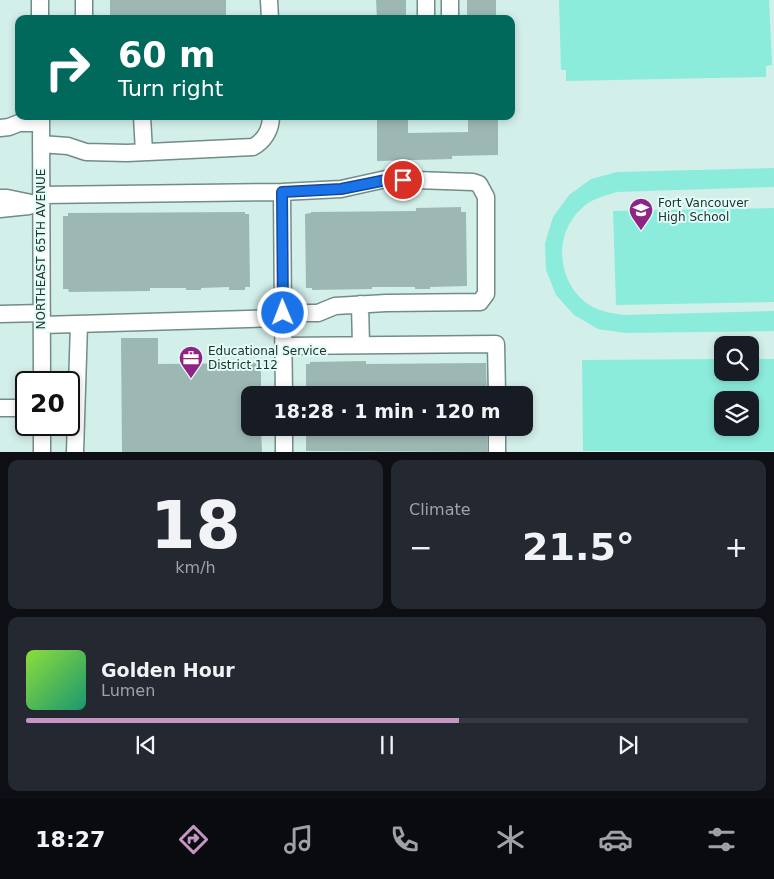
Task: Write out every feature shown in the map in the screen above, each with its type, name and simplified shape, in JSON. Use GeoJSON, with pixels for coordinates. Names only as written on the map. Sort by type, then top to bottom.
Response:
{"type":"FeatureCollection","features":[{"type":"Feature","properties":{"kind":"street"},"geometry":{"type":"LineString","coordinates":[[40,0],[40,15]]}},
{"type":"Feature","properties":{"kind":"street"},"geometry":{"type":"LineString","coordinates":[[84,0],[84,15]]}},
{"type":"Feature","properties":{"kind":"street"},"geometry":{"type":"LineString","coordinates":[[269,0],[270,15]]}},
{"type":"Feature","properties":{"kind":"street"},"geometry":{"type":"LineString","coordinates":[[426,0],[426,15]]}},
{"type":"Feature","properties":{"kind":"street"},"geometry":{"type":"LineString","coordinates":[[450,0],[450,15]]}},
{"type":"Feature","properties":{"kind":"street"},"geometry":{"type":"LineString","coordinates":[[0,118],[10,118],[19,123]]}},
{"type":"Feature","properties":{"kind":"street"},"geometry":{"type":"LineString","coordinates":[[0,128],[41,120]]}},
{"type":"Feature","properties":{"kind":"street","name":"NORTHEAST 65TH AVENUE"},"geometry":{"type":"LineString","coordinates":[[41,120],[42,371]]}},
{"type":"Feature","properties":{"kind":"street"},"geometry":{"type":"LineString","coordinates":[[142,120],[144,152]]}},
{"type":"Feature","properties":{"kind":"street"},"geometry":{"type":"LineString","coordinates":[[41,144],[68,146],[86,152],[144,152],[253,147],[262,142],[271,120]]}},
{"type":"Feature","properties":{"kind":"street"},"geometry":{"type":"LineString","coordinates":[[0,198],[41,200],[282,192],[341,189],[386,180],[473,182],[479,184],[486,197],[486,294],[480,302],[360,304],[335,306],[318,313],[79,324],[0,314]]}},
{"type":"Feature","properties":{"kind":"street"},"geometry":{"type":"LineString","coordinates":[[282,192],[284,386]]}},
{"type":"Feature","properties":{"kind":"street"},"geometry":{"type":"LineString","coordinates":[[0,209],[41,200]]}},
{"type":"Feature","properties":{"kind":"street"},"geometry":{"type":"LineString","coordinates":[[360,304],[360,345]]}},
{"type":"Feature","properties":{"kind":"street"},"geometry":{"type":"LineString","coordinates":[[75,452],[79,324]]}},
{"type":"Feature","properties":{"kind":"street"},"geometry":{"type":"LineString","coordinates":[[284,346],[496,344],[497,386]]}},
{"type":"Feature","properties":{"kind":"street"},"geometry":{"type":"LineString","coordinates":[[0,408],[15,408]]}},
{"type":"Feature","properties":{"kind":"street"},"geometry":{"type":"LineString","coordinates":[[42,436],[42,452]]}},
{"type":"Feature","properties":{"kind":"street"},"geometry":{"type":"LineString","coordinates":[[284,436],[284,452]]}},
{"type":"Feature","properties":{"kind":"street"},"geometry":{"type":"LineString","coordinates":[[497,436],[498,452]]}},
{"type":"Feature","properties":{"kind":"green space"},"geometry":{"type":"Polygon","coordinates":[[[559,0],[769,0],[772,65],[766,66],[766,77],[566,81],[566,70],[561,70],[559,0]]]}},
{"type":"Feature","properties":{"kind":"green space"},"geometry":{"type":"Polygon","coordinates":[[[774,168],[774,187],[617,192],[597,198],[584,206],[572,220],[566,232],[562,257],[564,269],[576,292],[585,302],[599,310],[624,315],[774,311],[774,331],[625,333],[598,329],[574,315],[556,295],[546,270],[545,243],[553,217],[569,195],[591,179],[617,172],[774,168]]]}},
{"type":"Feature","properties":{"kind":"green space"},"geometry":{"type":"Polygon","coordinates":[[[774,208],[774,302],[616,305],[613,211],[774,208]]]}},
{"type":"Feature","properties":{"kind":"green space"},"geometry":{"type":"Polygon","coordinates":[[[714,359],[714,381],[759,381],[759,359],[774,359],[774,451],[583,451],[582,360],[714,359]]]}},
{"type":"Feature","properties":{"kind":"building"},"geometry":{"type":"Polygon","coordinates":[[[110,0],[226,0],[226,15],[110,15],[110,0]]]}},
{"type":"Feature","properties":{"kind":"building"},"geometry":{"type":"Polygon","coordinates":[[[376,0],[406,0],[406,15],[377,15],[376,0]]]}},
{"type":"Feature","properties":{"kind":"building"},"geometry":{"type":"Polygon","coordinates":[[[467,0],[496,0],[496,15],[467,15],[467,0]]]}},
{"type":"Feature","properties":{"kind":"building"},"geometry":{"type":"Polygon","coordinates":[[[377,120],[408,120],[408,133],[468,132],[468,120],[498,120],[498,155],[452,156],[452,159],[377,161],[377,120]]]}},
{"type":"Feature","properties":{"kind":"building"},"geometry":{"type":"Polygon","coordinates":[[[461,207],[461,212],[466,212],[467,286],[430,287],[430,289],[372,287],[372,289],[312,290],[312,288],[306,288],[305,214],[311,212],[416,211],[416,208],[461,207]]]}},
{"type":"Feature","properties":{"kind":"building"},"geometry":{"type":"Polygon","coordinates":[[[245,212],[245,214],[249,214],[250,287],[245,287],[245,290],[229,290],[229,287],[201,288],[201,290],[150,288],[150,291],[69,292],[68,289],[63,289],[63,216],[68,216],[68,213],[245,212]]]}},
{"type":"Feature","properties":{"kind":"building","name":"Educational Service District 112"},"geometry":{"type":"Polygon","coordinates":[[[121,338],[158,338],[158,364],[261,363],[261,386],[241,386],[241,436],[261,436],[262,452],[122,452],[121,338]]]}},
{"type":"Feature","properties":{"kind":"building"},"geometry":{"type":"Polygon","coordinates":[[[366,361],[366,364],[486,363],[487,386],[306,386],[306,364],[310,364],[310,362],[366,361]]]}},
{"type":"Feature","properties":{"kind":"building"},"geometry":{"type":"Polygon","coordinates":[[[306,436],[487,436],[487,452],[306,451],[306,436]]]}},
{"type":"Feature","properties":{"kind":"place","name":"Fort Vancouver High School"},"geometry":{"type":"Point","coordinates":[641,231]}},
{"type":"Feature","properties":{"kind":"place","name":"Educational Service District 112"},"geometry":{"type":"Point","coordinates":[191,379]}},
{"type":"Feature","properties":{"kind":"route"},"geometry":{"type":"LineString","coordinates":[[283,313],[282,192],[341,189],[370,182],[403,180]]}}]}
